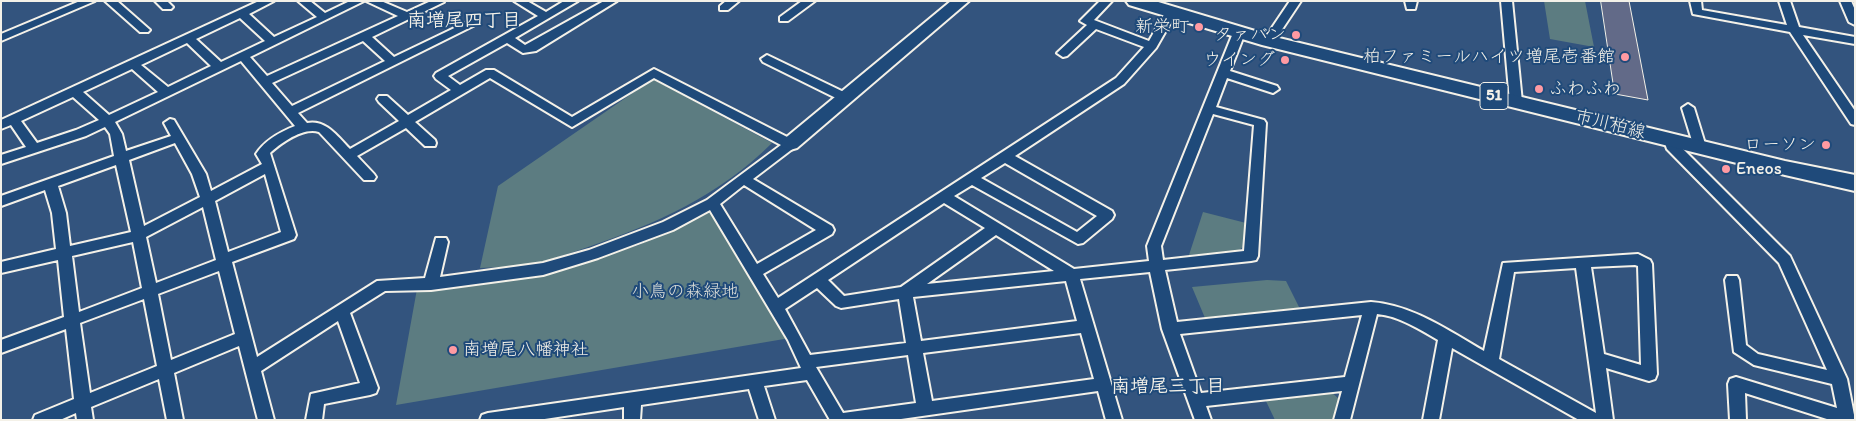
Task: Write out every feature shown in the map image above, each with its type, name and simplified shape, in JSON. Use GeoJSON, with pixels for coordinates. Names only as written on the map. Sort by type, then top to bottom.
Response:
{"type":"FeatureCollection","features":[{"type":"Feature","properties":{"kind":"main road","name":"市川柏線"},"geometry":{"type":"LineString","coordinates":[[1135,1],[1269,41],[1700,148],[1855,183]]}},
{"type":"Feature","properties":{"kind":"street"},"geometry":{"type":"LineString","coordinates":[[110,1],[144,30]]}},
{"type":"Feature","properties":{"kind":"street"},"geometry":{"type":"LineString","coordinates":[[1,125],[15,121],[269,1]]}},
{"type":"Feature","properties":{"kind":"street"},"geometry":{"type":"LineString","coordinates":[[303,1],[324,18]]}},
{"type":"Feature","properties":{"kind":"street"},"geometry":{"type":"LineString","coordinates":[[1,160],[81,133],[359,1]]}},
{"type":"Feature","properties":{"kind":"street"},"geometry":{"type":"LineString","coordinates":[[370,1],[408,16]]}},
{"type":"Feature","properties":{"kind":"street"},"geometry":{"type":"LineString","coordinates":[[519,1],[545,16]]}},
{"type":"Feature","properties":{"kind":"street"},"geometry":{"type":"LineString","coordinates":[[459,90],[440,76],[573,1]]}},
{"type":"Feature","properties":{"kind":"street"},"geometry":{"type":"LineString","coordinates":[[507,38],[523,49],[532,48],[612,1]]}},
{"type":"Feature","properties":{"kind":"street"},"geometry":{"type":"LineString","coordinates":[[724,8],[734,1]]}},
{"type":"Feature","properties":{"kind":"street"},"geometry":{"type":"LineString","coordinates":[[784,19],[810,1]]}},
{"type":"Feature","properties":{"kind":"street"},"geometry":{"type":"LineString","coordinates":[[252,368],[382,285],[431,284],[544,269],[593,254],[668,226],[712,203],[790,144],[961,1]]}},
{"type":"Feature","properties":{"kind":"street"},"geometry":{"type":"LineString","coordinates":[[1106,1],[1086,21],[1152,46]]}},
{"type":"Feature","properties":{"kind":"street"},"geometry":{"type":"LineString","coordinates":[[1269,41],[1296,1]]}},
{"type":"Feature","properties":{"kind":"street"},"geometry":{"type":"LineString","coordinates":[[1506,1],[1516,102]]}},
{"type":"Feature","properties":{"kind":"street"},"geometry":{"type":"LineString","coordinates":[[1695,1],[1697,12],[1855,41]]}},
{"type":"Feature","properties":{"kind":"street"},"geometry":{"type":"LineString","coordinates":[[1784,1],[1794,30],[1855,121]]}},
{"type":"Feature","properties":{"kind":"street"},"geometry":{"type":"LineString","coordinates":[[1845,1],[1855,22]]}},
{"type":"Feature","properties":{"kind":"street"},"geometry":{"type":"LineString","coordinates":[[1,38],[87,2]]}},
{"type":"Feature","properties":{"kind":"street"},"geometry":{"type":"LineString","coordinates":[[264,82],[438,2]]}},
{"type":"Feature","properties":{"kind":"street"},"geometry":{"type":"LineString","coordinates":[[776,307],[1120,81],[1152,46],[1170,12]]}},
{"type":"Feature","properties":{"kind":"street"},"geometry":{"type":"LineString","coordinates":[[242,14],[273,42]]}},
{"type":"Feature","properties":{"kind":"street"},"geometry":{"type":"LineString","coordinates":[[292,111],[474,23]]}},
{"type":"Feature","properties":{"kind":"street"},"geometry":{"type":"LineString","coordinates":[[1,24],[13,33]]}},
{"type":"Feature","properties":{"kind":"street"},"geometry":{"type":"LineString","coordinates":[[1063,53],[1094,25]]}},
{"type":"Feature","properties":{"kind":"street"},"geometry":{"type":"LineString","coordinates":[[1203,420],[1170,329],[1156,265],[1154,246],[1239,33]]}},
{"type":"Feature","properties":{"kind":"street"},"geometry":{"type":"LineString","coordinates":[[364,36],[393,62]]}},
{"type":"Feature","properties":{"kind":"street"},"geometry":{"type":"LineString","coordinates":[[189,39],[219,67]]}},
{"type":"Feature","properties":{"kind":"street"},"geometry":{"type":"LineString","coordinates":[[243,56],[264,82],[292,111],[304,128]]}},
{"type":"Feature","properties":{"kind":"street"},"geometry":{"type":"LineString","coordinates":[[767,59],[846,98]]}},
{"type":"Feature","properties":{"kind":"street"},"geometry":{"type":"LineString","coordinates":[[134,65],[166,92]]}},
{"type":"Feature","properties":{"kind":"street"},"geometry":{"type":"LineString","coordinates":[[1222,72],[1273,88]]}},
{"type":"Feature","properties":{"kind":"street"},"geometry":{"type":"LineString","coordinates":[[349,155],[490,73],[572,123],[654,73],[790,144]]}},
{"type":"Feature","properties":{"kind":"street"},"geometry":{"type":"LineString","coordinates":[[75,92],[108,120],[116,134],[139,235],[174,420]]}},
{"type":"Feature","properties":{"kind":"street"},"geometry":{"type":"LineString","coordinates":[[383,98],[430,143]]}},
{"type":"Feature","properties":{"kind":"street"},"geometry":{"type":"LineString","coordinates":[[1688,108],[1700,148]]}},
{"type":"Feature","properties":{"kind":"street"},"geometry":{"type":"LineString","coordinates":[[818,280],[841,302],[905,292],[1252,256],[1260,122],[1208,109]]}},
{"type":"Feature","properties":{"kind":"street"},"geometry":{"type":"LineString","coordinates":[[15,121],[34,149]]}},
{"type":"Feature","properties":{"kind":"street"},"geometry":{"type":"LineString","coordinates":[[170,123],[177,138],[200,174],[266,420]]}},
{"type":"Feature","properties":{"kind":"street"},"geometry":{"type":"LineString","coordinates":[[1,347],[149,291],[289,234],[269,166],[263,154],[268,146],[304,128],[317,127],[323,129],[369,177]]}},
{"type":"Feature","properties":{"kind":"street"},"geometry":{"type":"LineString","coordinates":[[1,201],[177,138]]}},
{"type":"Feature","properties":{"kind":"street"},"geometry":{"type":"LineString","coordinates":[[1670,140],[1672,146],[1785,260],[1839,379],[1848,419]]}},
{"type":"Feature","properties":{"kind":"street"},"geometry":{"type":"LineString","coordinates":[[972,179],[1078,239],[1107,215],[1006,157]]}},
{"type":"Feature","properties":{"kind":"street"},"geometry":{"type":"LineString","coordinates":[[1,268],[139,235],[269,166]]}},
{"type":"Feature","properties":{"kind":"street"},"geometry":{"type":"LineString","coordinates":[[744,179],[827,230],[753,273]]}},
{"type":"Feature","properties":{"kind":"street"},"geometry":{"type":"LineString","coordinates":[[50,183],[59,213],[85,420]]}},
{"type":"Feature","properties":{"kind":"street"},"geometry":{"type":"LineString","coordinates":[[945,197],[1071,274],[1114,420]]}},
{"type":"Feature","properties":{"kind":"street"},"geometry":{"type":"LineString","coordinates":[[712,203],[753,273],[776,307],[808,368],[840,420],[1103,384]]}},
{"type":"Feature","properties":{"kind":"street"},"geometry":{"type":"LineString","coordinates":[[905,292],[995,228]]}},
{"type":"Feature","properties":{"kind":"street"},"geometry":{"type":"LineString","coordinates":[[431,284],[440,242]]}},
{"type":"Feature","properties":{"kind":"street"},"geometry":{"type":"LineString","coordinates":[[1490,363],[1508,267],[1638,259],[1645,264],[1649,374],[1595,358]]}},
{"type":"Feature","properties":{"kind":"street"},"geometry":{"type":"LineString","coordinates":[[1583,263],[1605,420]]}},
{"type":"Feature","properties":{"kind":"street"},"geometry":{"type":"LineString","coordinates":[[1732,280],[1739,348],[1754,359],[1839,379]]}},
{"type":"Feature","properties":{"kind":"street"},"geometry":{"type":"LineString","coordinates":[[905,292],[925,408]]}},
{"type":"Feature","properties":{"kind":"street"},"geometry":{"type":"LineString","coordinates":[[1170,329],[1370,308],[1386,309],[1414,319],[1586,418]]}},
{"type":"Feature","properties":{"kind":"street"},"geometry":{"type":"LineString","coordinates":[[1342,420],[1370,308]]}},
{"type":"Feature","properties":{"kind":"street"},"geometry":{"type":"LineString","coordinates":[[314,420],[317,399],[370,388],[342,312]]}},
{"type":"Feature","properties":{"kind":"street"},"geometry":{"type":"LineString","coordinates":[[488,420],[755,382],[808,368],[914,347],[1086,326]]}},
{"type":"Feature","properties":{"kind":"street"},"geometry":{"type":"LineString","coordinates":[[41,420],[244,337]]}},
{"type":"Feature","properties":{"kind":"street"},"geometry":{"type":"LineString","coordinates":[[1431,420],[1446,337]]}},
{"type":"Feature","properties":{"kind":"street"},"geometry":{"type":"LineString","coordinates":[[755,382],[767,420]]}},
{"type":"Feature","properties":{"kind":"street"},"geometry":{"type":"LineString","coordinates":[[1196,400],[1351,383]]}},
{"type":"Feature","properties":{"kind":"street"},"geometry":{"type":"LineString","coordinates":[[1738,420],[1736,384],[1848,419]]}},
{"type":"Feature","properties":{"kind":"street"},"geometry":{"type":"LineString","coordinates":[[632,420],[633,398]]}},
{"type":"Feature","properties":{"kind":"green space"},"geometry":{"type":"Polygon","coordinates":[[[1544,1],[1585,1],[1594,47],[1550,39],[1544,1]]]}},
{"type":"Feature","properties":{"kind":"green space"},"geometry":{"type":"Polygon","coordinates":[[[653,79],[772,143],[731,178],[709,193],[662,218],[613,238],[539,263],[517,267],[480,268],[498,186],[653,79]]]}},
{"type":"Feature","properties":{"kind":"green space","name":"小鳥の森緑地"},"geometry":{"type":"Polygon","coordinates":[[[705,212],[713,214],[766,305],[771,306],[790,338],[396,405],[417,289],[543,275],[639,245],[705,212]]]}},
{"type":"Feature","properties":{"kind":"green space"},"geometry":{"type":"Polygon","coordinates":[[[1203,212],[1246,223],[1244,246],[1237,252],[1189,255],[1203,212]]]}},
{"type":"Feature","properties":{"kind":"green space"},"geometry":{"type":"Polygon","coordinates":[[[1267,280],[1286,281],[1300,309],[1205,318],[1192,287],[1267,280]]]}},
{"type":"Feature","properties":{"kind":"green space"},"geometry":{"type":"Polygon","coordinates":[[[1329,390],[1339,399],[1334,420],[1275,420],[1264,397],[1329,390]]]}},
{"type":"Feature","properties":{"kind":"building","name":"柏ファミールハイツ増尾壱番館"},"geometry":{"type":"Polygon","coordinates":[[[1601,1],[1629,1],[1648,100],[1615,94],[1601,1]]]}},
{"type":"Feature","properties":{"kind":"place","name":"新栄町"},"geometry":{"type":"Point","coordinates":[1199,27]}},
{"type":"Feature","properties":{"kind":"place","name":"タァバン"},"geometry":{"type":"Point","coordinates":[1296,35]}},
{"type":"Feature","properties":{"kind":"place","name":"柏ファミールハイツ増尾壱番館"},"geometry":{"type":"Point","coordinates":[1625,57]}},
{"type":"Feature","properties":{"kind":"place","name":"ウイング"},"geometry":{"type":"Point","coordinates":[1285,60]}},
{"type":"Feature","properties":{"kind":"place","name":"ふわふわ"},"geometry":{"type":"Point","coordinates":[1539,89]}},
{"type":"Feature","properties":{"kind":"place","name":"ローソン"},"geometry":{"type":"Point","coordinates":[1826,145]}},
{"type":"Feature","properties":{"kind":"place","name":"Eneos"},"geometry":{"type":"Point","coordinates":[1726,169]}},
{"type":"Feature","properties":{"kind":"place","name":"南増尾八幡神社"},"geometry":{"type":"Point","coordinates":[453,350]}},
{"type":"Feature","properties":{"kind":"district","name":"南増尾四丁目"},"geometry":{"type":"Point","coordinates":[464,21]}},
{"type":"Feature","properties":{"kind":"district","name":"南増尾三丁目"},"geometry":{"type":"Point","coordinates":[1168,387]}}]}
